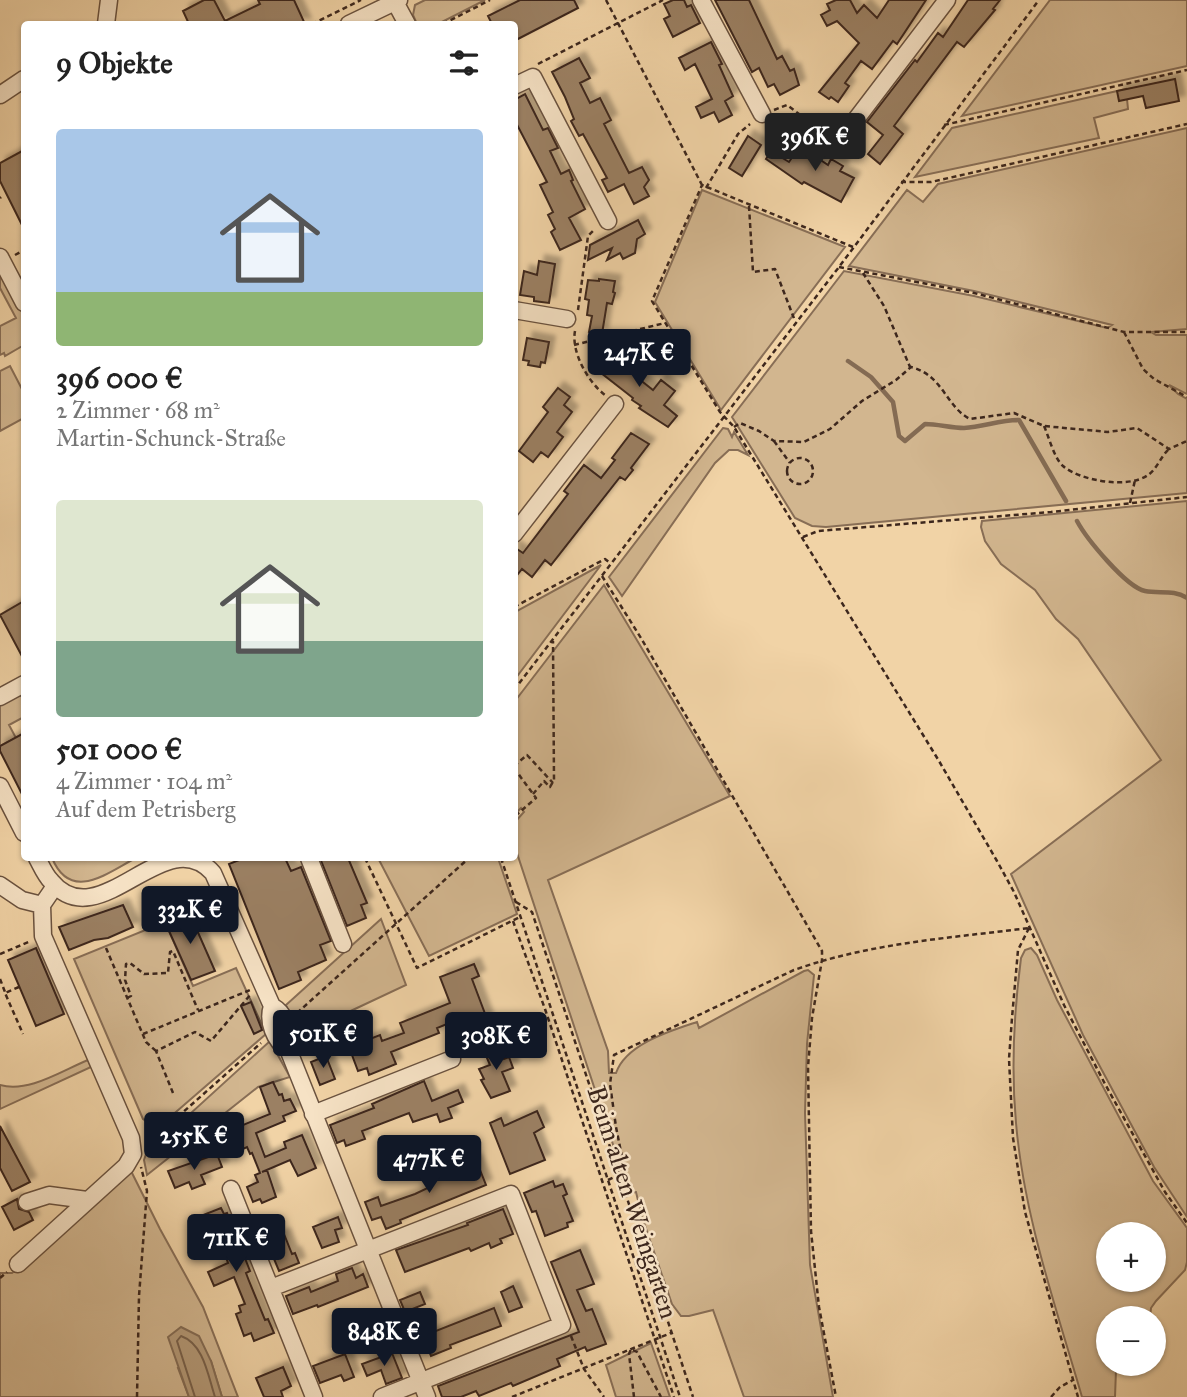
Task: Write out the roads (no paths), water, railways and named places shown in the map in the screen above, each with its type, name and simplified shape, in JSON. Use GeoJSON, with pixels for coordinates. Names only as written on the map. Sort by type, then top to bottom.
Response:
{"type":"FeatureCollection","features":[{"type":"Feature","properties":{"kind":"street"},"geometry":{"type":"LineString","coordinates":[[106,21],[109,0]]}},
{"type":"Feature","properties":{"kind":"street"},"geometry":{"type":"LineString","coordinates":[[701,0],[762,114]]}},
{"type":"Feature","properties":{"kind":"street"},"geometry":{"type":"LineString","coordinates":[[838,143],[947,0]]}},
{"type":"Feature","properties":{"kind":"street"},"geometry":{"type":"LineString","coordinates":[[355,21],[396,1],[406,21]]}},
{"type":"Feature","properties":{"kind":"street"},"geometry":{"type":"LineString","coordinates":[[518,84],[533,77],[608,221]]}},
{"type":"Feature","properties":{"kind":"street"},"geometry":{"type":"LineString","coordinates":[[0,95],[21,81]]}},
{"type":"Feature","properties":{"kind":"street"},"geometry":{"type":"LineString","coordinates":[[0,257],[21,297]]}},
{"type":"Feature","properties":{"kind":"street"},"geometry":{"type":"LineString","coordinates":[[518,311],[572,319]]}},
{"type":"Feature","properties":{"kind":"street"},"geometry":{"type":"LineString","coordinates":[[518,529],[615,404]]}},
{"type":"Feature","properties":{"kind":"street"},"geometry":{"type":"LineString","coordinates":[[0,697],[21,686]]}},
{"type":"Feature","properties":{"kind":"street"},"geometry":{"type":"LineString","coordinates":[[0,786],[21,827]]}},
{"type":"Feature","properties":{"kind":"street"},"geometry":{"type":"LineString","coordinates":[[39,861],[55,886],[71,895],[92,897],[110,891],[168,861]]}},
{"type":"Feature","properties":{"kind":"street"},"geometry":{"type":"LineString","coordinates":[[197,861],[208,868],[216,879],[272,1006],[281,1013],[288,1026],[288,1049],[425,1389]]}},
{"type":"Feature","properties":{"kind":"street"},"geometry":{"type":"LineString","coordinates":[[310,861],[343,944]]}},
{"type":"Feature","properties":{"kind":"street"},"geometry":{"type":"LineString","coordinates":[[0,885],[22,900],[42,905]]}},
{"type":"Feature","properties":{"kind":"street"},"geometry":{"type":"LineString","coordinates":[[18,1264],[126,1166],[133,1154],[131,1138],[80,1032],[43,936],[42,905],[55,886]]}},
{"type":"Feature","properties":{"kind":"street"},"geometry":{"type":"LineString","coordinates":[[313,1114],[452,1059]]}},
{"type":"Feature","properties":{"kind":"street"},"geometry":{"type":"LineString","coordinates":[[231,1189],[314,1397]]}},
{"type":"Feature","properties":{"kind":"street"},"geometry":{"type":"LineString","coordinates":[[271,1288],[511,1194],[562,1325],[425,1389],[383,1397]]}},
{"type":"Feature","properties":{"kind":"street"},"geometry":{"type":"LineString","coordinates":[[27,1202],[49,1195],[87,1200]]}},
{"type":"Feature","properties":{"kind":"water"},"geometry":{"type":"Polygon","coordinates":[[[181,1327],[199,1336],[211,1361],[222,1397],[189,1397],[168,1337],[181,1327]]]}},
{"type":"Feature","properties":{"kind":"waterway"},"geometry":{"type":"LineString","coordinates":[[848,361],[871,377],[893,402],[899,436],[905,441],[925,424],[964,428],[1019,420],[1066,501]]}},
{"type":"Feature","properties":{"kind":"waterway"},"geometry":{"type":"LineString","coordinates":[[1077,521],[1107,561],[1137,588],[1187,598]]}}]}
